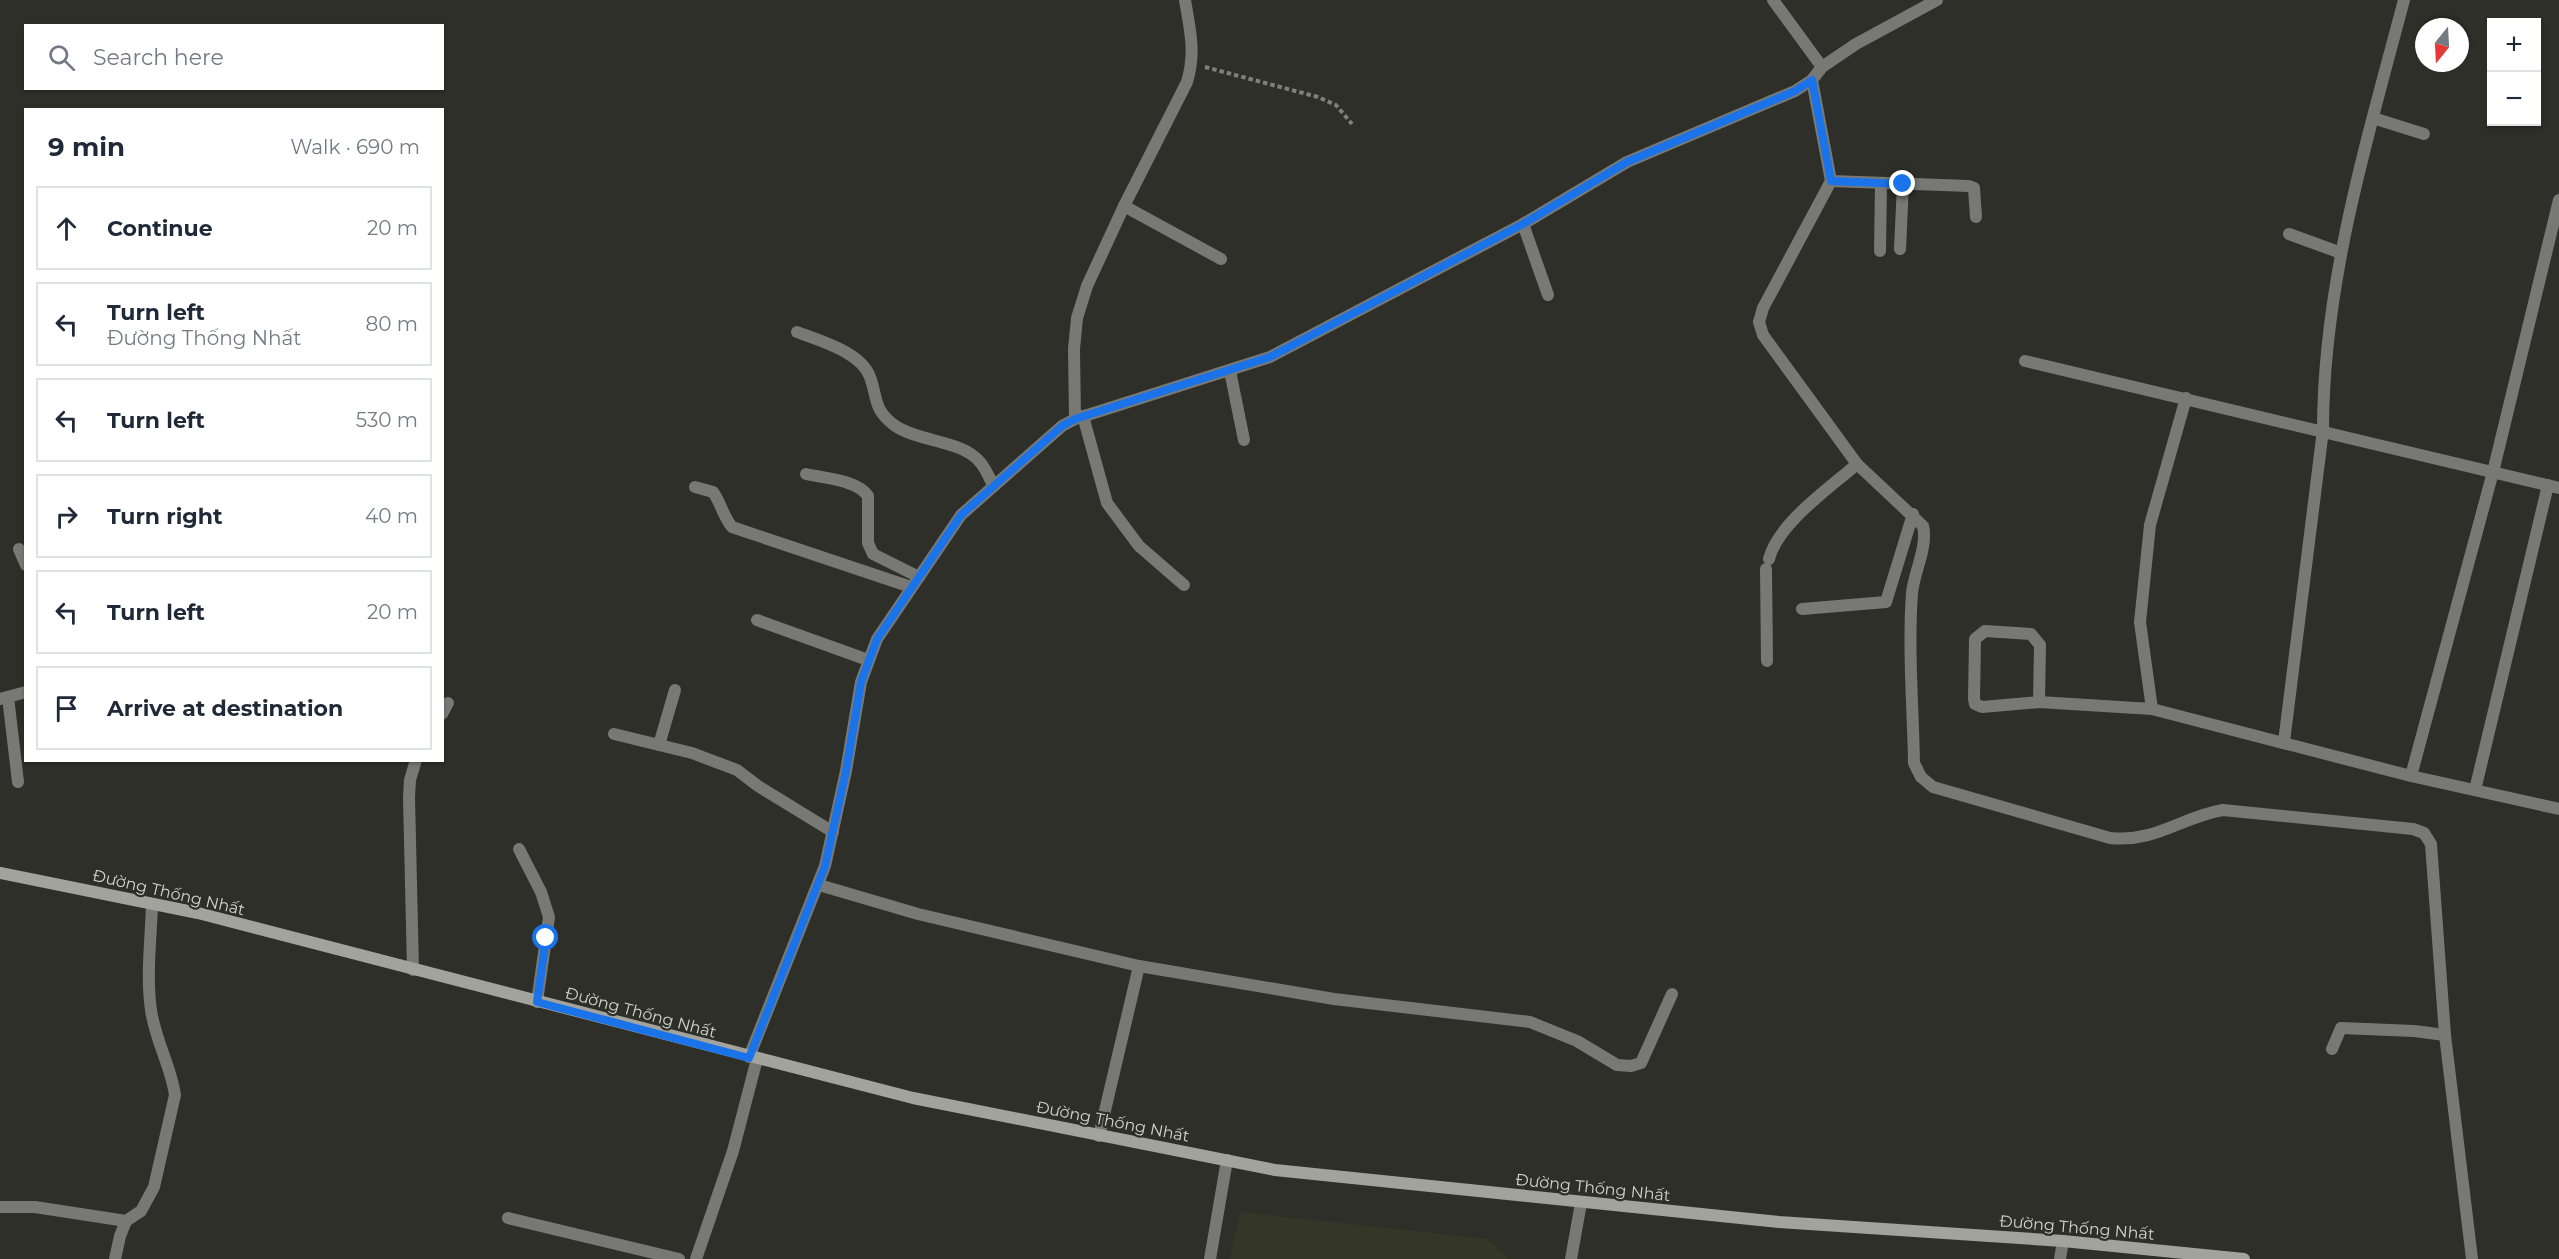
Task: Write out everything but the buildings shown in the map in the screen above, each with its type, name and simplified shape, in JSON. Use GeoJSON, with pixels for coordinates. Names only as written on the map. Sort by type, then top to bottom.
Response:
{"type":"FeatureCollection","features":[{"type":"Feature","properties":{"kind":"street"},"geometry":{"type":"LineString","coordinates":[[1184,585],[1139,546],[1107,503],[1079,418],[1074,349],[1077,318],[1087,286],[1186,82],[1192,63],[1193,44],[1185,0]]}},
{"type":"Feature","properties":{"kind":"street"},"geometry":{"type":"LineString","coordinates":[[1773,0],[1822,67]]}},
{"type":"Feature","properties":{"kind":"street"},"geometry":{"type":"LineString","coordinates":[[696,1259],[734,1151],[753,1058],[819,885],[833,832],[861,682],[868,660],[877,639],[961,515],[1062,426],[1079,418],[1270,357],[1523,224],[1627,162],[1795,91],[1812,80],[1822,67],[1856,44],[1937,0]]}},
{"type":"Feature","properties":{"kind":"street"},"geometry":{"type":"LineString","coordinates":[[2284,742],[2323,430],[2323,405],[2341,254],[2404,0]]}},
{"type":"Feature","properties":{"kind":"street"},"geometry":{"type":"LineString","coordinates":[[1812,80],[1831,181],[1763,308],[1759,322],[1763,335],[1857,464],[1913,514],[1923,526],[1925,535],[1915,572],[1912,603],[1914,763],[1921,777],[1934,787],[2110,838],[2129,840],[2146,837],[2205,813],[2223,810],[2413,829],[2424,833],[2431,844],[2445,1035],[2472,1259]]}},
{"type":"Feature","properties":{"kind":"street"},"geometry":{"type":"LineString","coordinates":[[2373,118],[2424,134]]}},
{"type":"Feature","properties":{"kind":"street"},"geometry":{"type":"LineString","coordinates":[[1831,181],[1969,186],[1974,188],[1976,193],[1976,217]]}},
{"type":"Feature","properties":{"kind":"street"},"geometry":{"type":"LineString","coordinates":[[1880,251],[1881,183]]}},
{"type":"Feature","properties":{"kind":"street"},"geometry":{"type":"LineString","coordinates":[[1900,249],[1903,184]]}},
{"type":"Feature","properties":{"kind":"street"},"geometry":{"type":"LineString","coordinates":[[2411,776],[2493,472],[2559,200]]}},
{"type":"Feature","properties":{"kind":"street"},"geometry":{"type":"LineString","coordinates":[[1124,206],[1221,259]]}},
{"type":"Feature","properties":{"kind":"street"},"geometry":{"type":"LineString","coordinates":[[1523,224],[1548,294]]}},
{"type":"Feature","properties":{"kind":"street"},"geometry":{"type":"LineString","coordinates":[[2289,234],[2341,254]]}},
{"type":"Feature","properties":{"kind":"street"},"geometry":{"type":"LineString","coordinates":[[797,332],[847,352],[870,376],[875,402],[881,415],[912,436],[969,453],[979,460],[993,485]]}},
{"type":"Feature","properties":{"kind":"street"},"geometry":{"type":"LineString","coordinates":[[2025,361],[2553,486],[2475,790]]}},
{"type":"Feature","properties":{"kind":"street"},"geometry":{"type":"LineString","coordinates":[[1230,371],[1244,440]]}},
{"type":"Feature","properties":{"kind":"street"},"geometry":{"type":"LineString","coordinates":[[2152,709],[2140,622],[2148,546],[2151,525],[2186,398]]}},
{"type":"Feature","properties":{"kind":"street"},"geometry":{"type":"LineString","coordinates":[[1767,661],[1768,564],[1778,538],[1792,522],[1857,464]]}},
{"type":"Feature","properties":{"kind":"street"},"geometry":{"type":"LineString","coordinates":[[806,474],[864,490],[868,496],[868,543],[873,555],[915,582]]}},
{"type":"Feature","properties":{"kind":"street"},"geometry":{"type":"LineString","coordinates":[[695,487],[713,492],[721,503],[724,518],[732,527],[915,582]]}},
{"type":"Feature","properties":{"kind":"street"},"geometry":{"type":"LineString","coordinates":[[1802,609],[1886,602],[1913,514]]}},
{"type":"Feature","properties":{"kind":"street"},"geometry":{"type":"LineString","coordinates":[[19,549],[24,560]]}},
{"type":"Feature","properties":{"kind":"street"},"geometry":{"type":"LineString","coordinates":[[757,620],[868,660]]}},
{"type":"Feature","properties":{"kind":"street"},"geometry":{"type":"LineString","coordinates":[[2039,702],[2040,645],[2037,639],[2031,634],[1980,633],[1975,639],[1975,704],[1982,707],[2039,702],[2152,709],[2411,776],[2559,809]]}},
{"type":"Feature","properties":{"kind":"street"},"geometry":{"type":"LineString","coordinates":[[659,745],[675,690]]}},
{"type":"Feature","properties":{"kind":"street"},"geometry":{"type":"LineString","coordinates":[[18,782],[4,698],[24,693]]}},
{"type":"Feature","properties":{"kind":"street"},"geometry":{"type":"LineString","coordinates":[[614,734],[692,753],[737,770],[758,786],[833,832]]}},
{"type":"Feature","properties":{"kind":"street"},"geometry":{"type":"LineString","coordinates":[[413,970],[409,797],[410,780],[415,762]]}},
{"type":"Feature","properties":{"kind":"street"},"geometry":{"type":"LineString","coordinates":[[519,849],[541,892],[549,917],[537,1002]]}},
{"type":"Feature","properties":{"kind":"street","name":"Đường Thống Nhất"},"geometry":{"type":"LineString","coordinates":[[0,873],[198,913],[913,1098],[1275,1170],[1779,1222],[2063,1241],[2244,1259]]}},
{"type":"Feature","properties":{"kind":"street"},"geometry":{"type":"LineString","coordinates":[[819,885],[918,914],[1139,966],[1334,999],[1530,1023],[1577,1041],[1617,1065],[1630,1066],[1641,1063],[1672,994]]}},
{"type":"Feature","properties":{"kind":"street"},"geometry":{"type":"LineString","coordinates":[[116,1259],[120,1236],[126,1221],[141,1211],[154,1187],[174,1095],[173,1081],[151,1010],[149,987],[152,904]]}},
{"type":"Feature","properties":{"kind":"street"},"geometry":{"type":"LineString","coordinates":[[1099,1136],[1139,966]]}},
{"type":"Feature","properties":{"kind":"street"},"geometry":{"type":"LineString","coordinates":[[2332,1049],[2341,1028],[2414,1031],[2445,1035]]}},
{"type":"Feature","properties":{"kind":"street"},"geometry":{"type":"LineString","coordinates":[[1210,1259],[1227,1160]]}},
{"type":"Feature","properties":{"kind":"street"},"geometry":{"type":"LineString","coordinates":[[1571,1259],[1581,1203]]}},
{"type":"Feature","properties":{"kind":"street"},"geometry":{"type":"LineString","coordinates":[[0,1208],[35,1207],[126,1221]]}},
{"type":"Feature","properties":{"kind":"street"},"geometry":{"type":"LineString","coordinates":[[507,1218],[679,1259]]}},
{"type":"Feature","properties":{"kind":"street"},"geometry":{"type":"LineString","coordinates":[[2060,1259],[2063,1241]]}},
{"type":"Feature","properties":{"kind":"path"},"geometry":{"type":"LineString","coordinates":[[1192,63],[1318,97],[1336,105],[1352,124]]}},
{"type":"Feature","properties":{"kind":"shaded area"},"geometry":{"type":"Polygon","coordinates":[[[1240,1212],[1487,1239],[1509,1259],[1230,1259],[1240,1212]]]}},
{"type":"Feature","properties":{"kind":"route"},"geometry":{"type":"LineString","coordinates":[[546,938],[537,1002],[749,1058],[825,866],[846,771],[861,682],[877,639],[961,515],[1062,426],[1075,419],[1251,365],[1270,357],[1523,224],[1627,162],[1795,91],[1812,80],[1831,181],[1903,184]]}}]}
